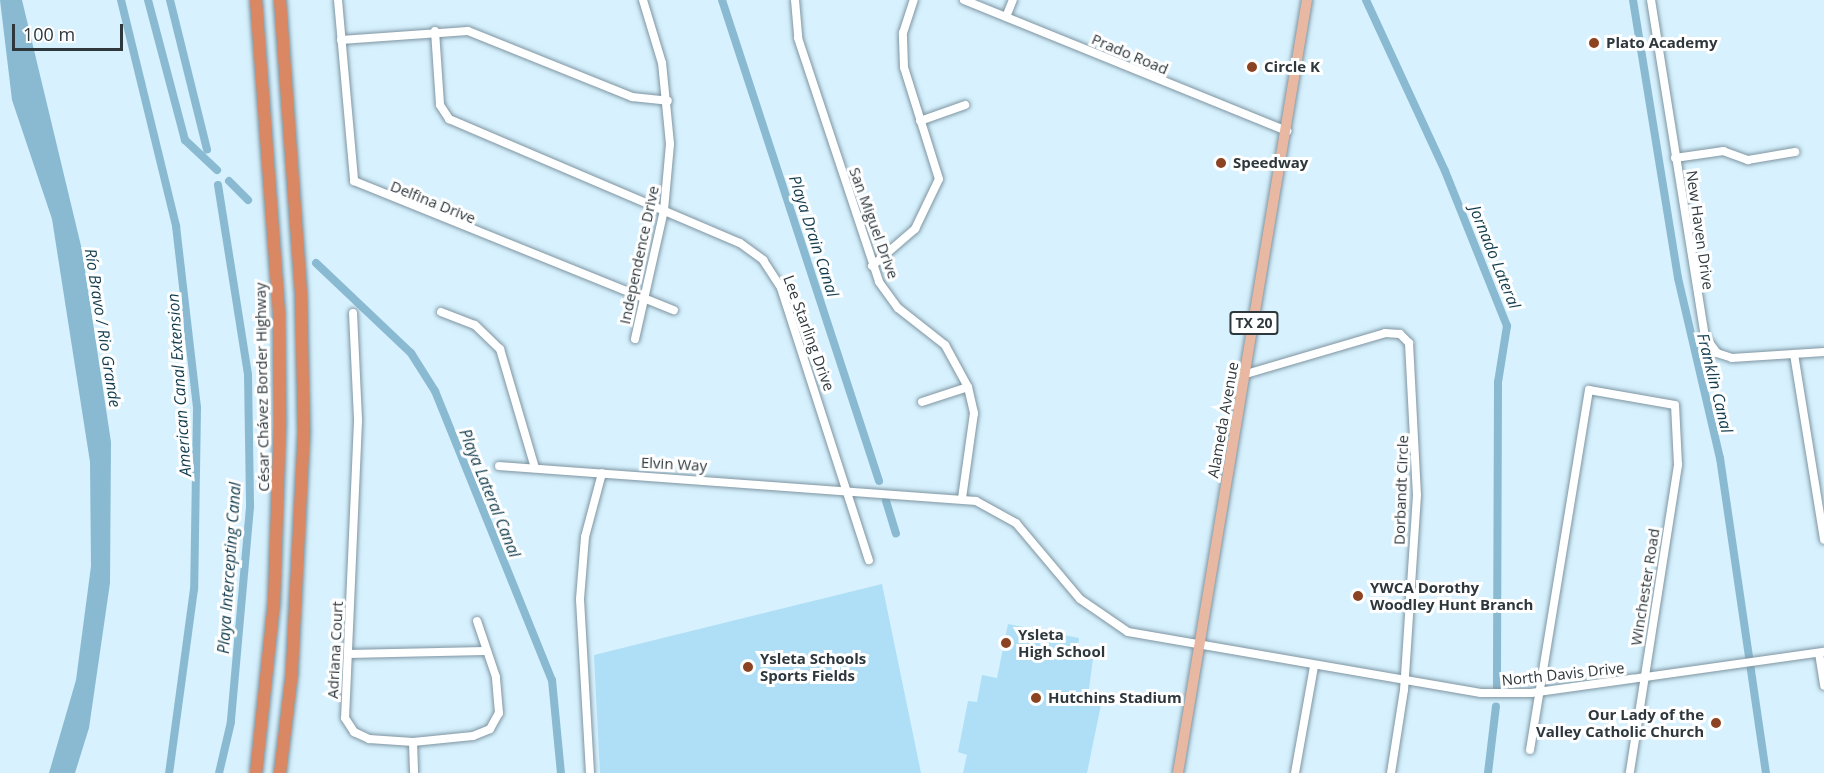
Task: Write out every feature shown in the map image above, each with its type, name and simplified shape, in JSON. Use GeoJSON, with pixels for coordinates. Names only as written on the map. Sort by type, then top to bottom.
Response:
{"type":"FeatureCollection","features":[{"type":"Feature","properties":{"kind":"highway","name":"César Chávez Border Highway"},"geometry":{"type":"LineString","coordinates":[[254,0],[279,316],[280,421],[274,602],[256,773]]}},
{"type":"Feature","properties":{"kind":"highway"},"geometry":{"type":"LineString","coordinates":[[280,0],[299,261],[304,431],[293,661],[280,773]]}},
{"type":"Feature","properties":{"kind":"main road","name":"Alameda Avenue"},"geometry":{"type":"LineString","coordinates":[[1178,773],[1287,132],[1307,0]]}},
{"type":"Feature","properties":{"kind":"street","name":"Delfina Drive"},"geometry":{"type":"LineString","coordinates":[[339,0],[354,181],[674,310]]}},
{"type":"Feature","properties":{"kind":"street","name":"Independence Drive"},"geometry":{"type":"LineString","coordinates":[[635,339],[664,210],[668,100],[643,0]]}},
{"type":"Feature","properties":{"kind":"street","name":"San Miguel Drive"},"geometry":{"type":"LineString","coordinates":[[795,0],[798,38],[872,266],[891,300],[954,356],[968,387],[974,413],[962,498]]}},
{"type":"Feature","properties":{"kind":"street"},"geometry":{"type":"LineString","coordinates":[[872,266],[907,240],[938,184],[902,55],[914,0]]}},
{"type":"Feature","properties":{"kind":"street","name":"Prado Road"},"geometry":{"type":"LineString","coordinates":[[964,0],[1287,132]]}},
{"type":"Feature","properties":{"kind":"street"},"geometry":{"type":"LineString","coordinates":[[1006,17],[1013,0]]}},
{"type":"Feature","properties":{"kind":"street","name":"New Haven Drive"},"geometry":{"type":"LineString","coordinates":[[1651,0],[1698,310],[1710,345],[1732,358],[1824,352]]}},
{"type":"Feature","properties":{"kind":"street"},"geometry":{"type":"LineString","coordinates":[[341,40],[435,31],[480,34],[632,97],[668,100]]}},
{"type":"Feature","properties":{"kind":"street","name":"Lee Starling Drive"},"geometry":{"type":"LineString","coordinates":[[435,31],[440,105],[449,119],[740,243],[772,272],[848,488],[868,560]]}},
{"type":"Feature","properties":{"kind":"street"},"geometry":{"type":"LineString","coordinates":[[920,121],[964,105]]}},
{"type":"Feature","properties":{"kind":"street"},"geometry":{"type":"LineString","coordinates":[[1675,158],[1724,152],[1748,160],[1795,152]]}},
{"type":"Feature","properties":{"kind":"street"},"geometry":{"type":"LineString","coordinates":[[441,312],[481,329],[500,349],[535,468]]}},
{"type":"Feature","properties":{"kind":"street","name":"Adriana Court"},"geometry":{"type":"LineString","coordinates":[[353,313],[358,421],[345,718],[354,732],[369,739],[413,742],[473,736],[490,729],[499,713],[496,677],[485,651],[477,621]]}},
{"type":"Feature","properties":{"kind":"street","name":"Dorbandt Circle"},"geometry":{"type":"LineString","coordinates":[[1246,374],[1385,333],[1400,334],[1409,343],[1418,479],[1403,680],[1391,773]]}},
{"type":"Feature","properties":{"kind":"street"},"geometry":{"type":"LineString","coordinates":[[1794,354],[1824,540]]}},
{"type":"Feature","properties":{"kind":"street"},"geometry":{"type":"LineString","coordinates":[[922,402],[968,387]]}},
{"type":"Feature","properties":{"kind":"street","name":"Winchester Road"},"geometry":{"type":"LineString","coordinates":[[1543,690],[1589,390],[1675,405],[1680,447],[1630,773]]}},
{"type":"Feature","properties":{"kind":"street","name":"Elvin Way"},"geometry":{"type":"LineString","coordinates":[[499,466],[894,491],[962,498]]}},
{"type":"Feature","properties":{"kind":"street"},"geometry":{"type":"LineString","coordinates":[[590,773],[580,599],[585,537],[602,473]]}},
{"type":"Feature","properties":{"kind":"street","name":"North Davis Drive"},"geometry":{"type":"LineString","coordinates":[[962,498],[989,506],[1016,523],[1103,618],[1141,636],[1501,695],[1646,678],[1822,653]]}},
{"type":"Feature","properties":{"kind":"street"},"geometry":{"type":"LineString","coordinates":[[348,654],[485,651]]}},
{"type":"Feature","properties":{"kind":"street"},"geometry":{"type":"LineString","coordinates":[[1822,653],[1824,686]]}},
{"type":"Feature","properties":{"kind":"street"},"geometry":{"type":"LineString","coordinates":[[1294,773],[1314,666]]}},
{"type":"Feature","properties":{"kind":"street"},"geometry":{"type":"LineString","coordinates":[[1530,750],[1543,690]]}},
{"type":"Feature","properties":{"kind":"street"},"geometry":{"type":"LineString","coordinates":[[413,742],[414,773]]}},
{"type":"Feature","properties":{"kind":"shaded area"},"geometry":{"type":"Polygon","coordinates":[[[0,0],[22,0],[82,250],[111,442],[110,583],[89,728],[75,773],[49,773],[76,680],[91,566],[90,462],[52,219],[12,100],[0,0]]]}},
{"type":"Feature","properties":{"kind":"shaded area","name":"Ysleta Schools Sports Fields"},"geometry":{"type":"Polygon","coordinates":[[[882,584],[921,773],[600,773],[594,655],[882,584]]]}},
{"type":"Feature","properties":{"kind":"shaded area","name":"Hutchins Stadium"},"geometry":{"type":"Polygon","coordinates":[[[1008,624],[1079,638],[1078,653],[1093,659],[1088,696],[1102,700],[1087,773],[963,773],[967,755],[958,752],[968,701],[977,702],[982,675],[997,678],[1008,624]]]}},
{"type":"Feature","properties":{"kind":"waterway","name":"American Canal Extension"},"geometry":{"type":"LineString","coordinates":[[121,0],[176,226],[197,408],[194,589],[169,773]]}},
{"type":"Feature","properties":{"kind":"waterway","name":"Playa Lateral Canal"},"geometry":{"type":"LineString","coordinates":[[148,0],[185,140],[217,170]]}},
{"type":"Feature","properties":{"kind":"waterway","name":"Playa Intercepting Canal"},"geometry":{"type":"LineString","coordinates":[[170,0],[207,149]]}},
{"type":"Feature","properties":{"kind":"waterway","name":"Playa Drain Canal"},"geometry":{"type":"LineString","coordinates":[[722,0],[879,481]]}},
{"type":"Feature","properties":{"kind":"waterway","name":"Jornado Lateral"},"geometry":{"type":"LineString","coordinates":[[1366,0],[1445,171],[1507,326],[1498,382],[1497,687]]}},
{"type":"Feature","properties":{"kind":"waterway","name":"Franklin Canal"},"geometry":{"type":"LineString","coordinates":[[1633,0],[1678,278],[1720,458],[1766,773]]}},
{"type":"Feature","properties":{"kind":"waterway","name":"Playa Lateral Canal"},"geometry":{"type":"LineString","coordinates":[[229,181],[248,200]]}},
{"type":"Feature","properties":{"kind":"waterway","name":"Playa Intercepting Canal"},"geometry":{"type":"LineString","coordinates":[[218,185],[248,375],[250,507],[231,722],[219,773]]}},
{"type":"Feature","properties":{"kind":"waterway","name":"Playa Lateral Canal"},"geometry":{"type":"LineString","coordinates":[[316,263],[411,353],[435,391],[552,680],[561,773]]}},
{"type":"Feature","properties":{"kind":"waterway","name":"Playa Drain Canal"},"geometry":{"type":"LineString","coordinates":[[886,501],[896,534]]}},
{"type":"Feature","properties":{"kind":"waterway","name":"Jornado Lateral"},"geometry":{"type":"LineString","coordinates":[[1488,773],[1496,706]]}},
{"type":"Feature","properties":{"kind":"place","name":"Plato Academy"},"geometry":{"type":"Point","coordinates":[1594,43]}},
{"type":"Feature","properties":{"kind":"place","name":"Circle K"},"geometry":{"type":"Point","coordinates":[1252,67]}},
{"type":"Feature","properties":{"kind":"place","name":"Speedway"},"geometry":{"type":"Point","coordinates":[1221,163]}},
{"type":"Feature","properties":{"kind":"place","name":"YWCA Dorothy Woodley Hunt Branch"},"geometry":{"type":"Point","coordinates":[1358,596]}},
{"type":"Feature","properties":{"kind":"place","name":"Ysleta High School"},"geometry":{"type":"Point","coordinates":[1006,643]}},
{"type":"Feature","properties":{"kind":"place","name":"Ysleta Schools Sports Fields"},"geometry":{"type":"Point","coordinates":[748,667]}},
{"type":"Feature","properties":{"kind":"place","name":"Hutchins Stadium"},"geometry":{"type":"Point","coordinates":[1036,698]}},
{"type":"Feature","properties":{"kind":"place","name":"Our Lady of the Valley Catholic Church"},"geometry":{"type":"Point","coordinates":[1716,723]}},
{"type":"Feature","properties":{"kind":"water label","name":"Río Bravo / Rio Grande"},"geometry":{"type":"Point","coordinates":[103,328]}}]}
